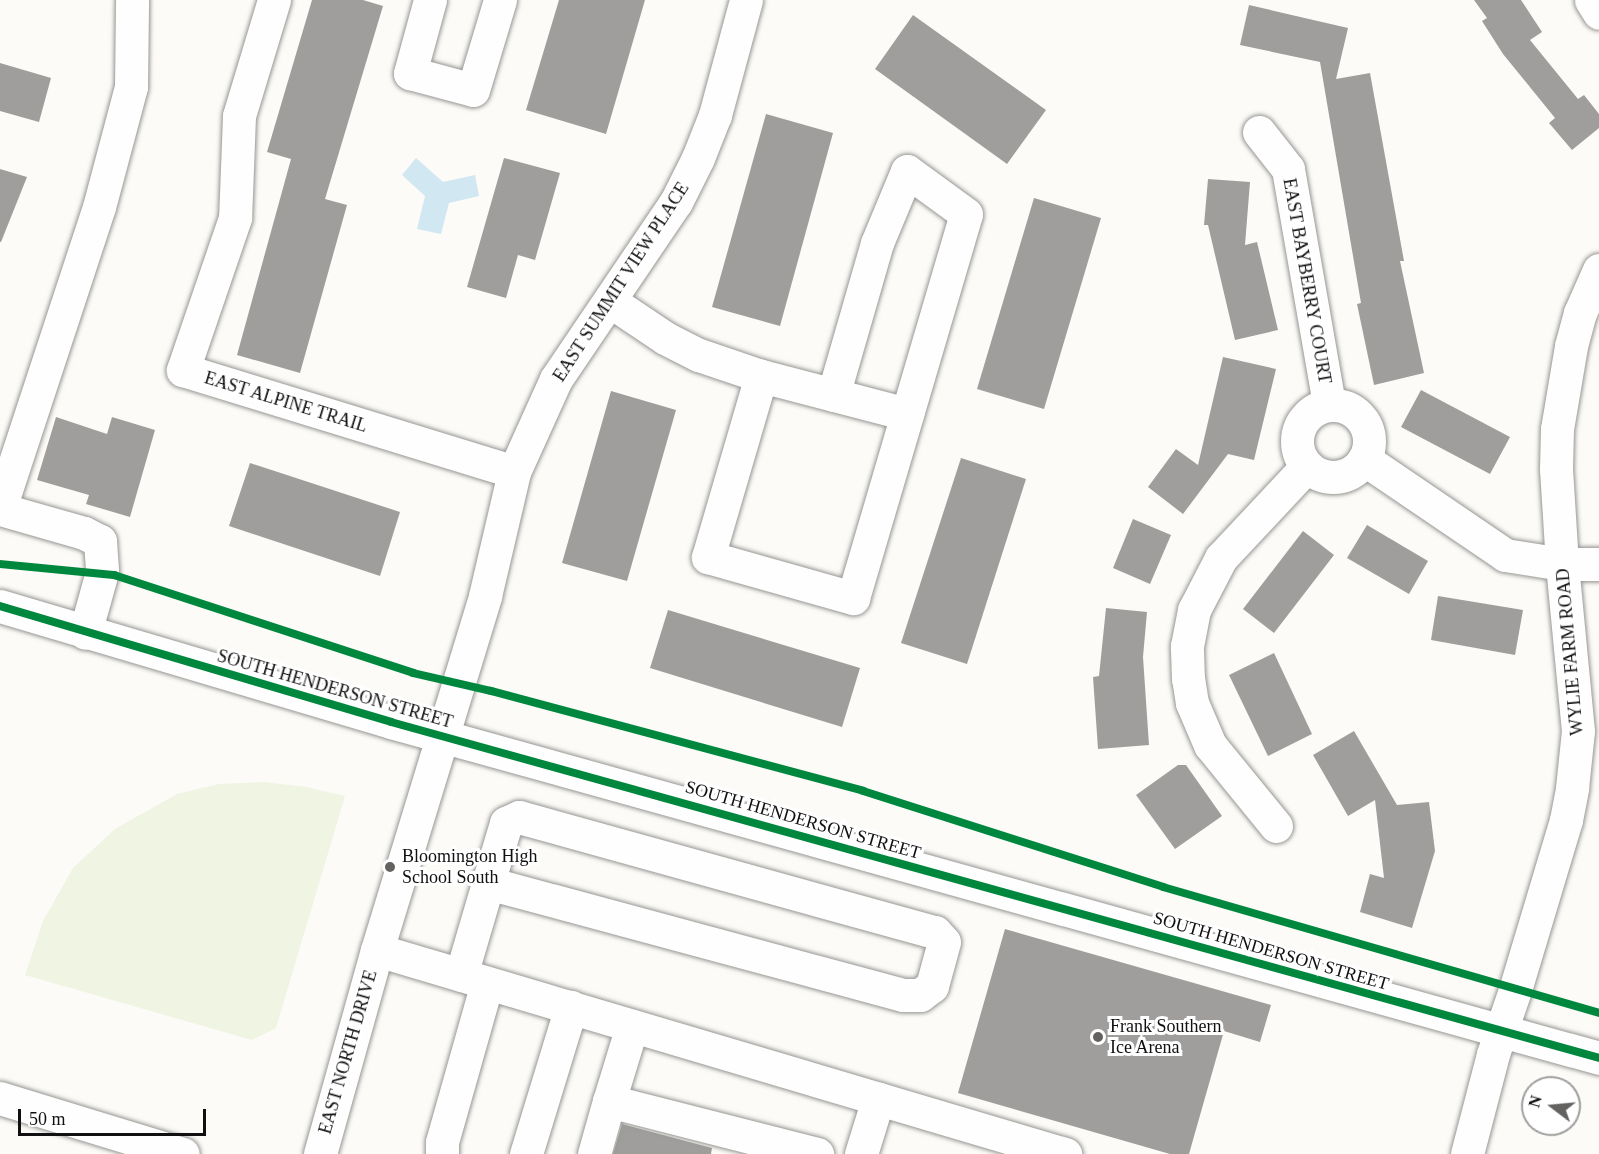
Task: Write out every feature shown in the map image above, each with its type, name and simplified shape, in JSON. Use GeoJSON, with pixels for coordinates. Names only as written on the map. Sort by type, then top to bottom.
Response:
{"type":"FeatureCollection","features":[{"type":"Feature","properties":{"kind":"street"},"geometry":{"type":"LineString","coordinates":[[85,633],[102,572],[100,541],[84,533],[0,509],[99,207],[131,87],[132,0]]}},
{"type":"Feature","properties":{"kind":"street","name":"EAST ALPINE TRAIL"},"geometry":{"type":"LineString","coordinates":[[274,0],[239,116],[235,218],[183,370],[514,472]]}},
{"type":"Feature","properties":{"kind":"street"},"geometry":{"type":"LineString","coordinates":[[430,0],[410,73],[473,90],[500,0]]}},
{"type":"Feature","properties":{"kind":"street","name":"EAST SUMMIT VIEW PLACE"},"geometry":{"type":"LineString","coordinates":[[443,736],[485,596],[514,472],[556,379],[676,202],[698,158],[715,115],[746,0]]}},
{"type":"Feature","properties":{"kind":"street"},"geometry":{"type":"LineString","coordinates":[[1590,0],[1599,13]]}},
{"type":"Feature","properties":{"kind":"street","name":"EAST BAYBERRY COURT"},"geometry":{"type":"LineString","coordinates":[[1259,132],[1288,170],[1329,404]]}},
{"type":"Feature","properties":{"kind":"street"},"geometry":{"type":"LineString","coordinates":[[761,376],[708,556],[853,598],[966,214],[907,171],[877,243],[833,395]]}},
{"type":"Feature","properties":{"kind":"street","name":"WYLIE FARM ROAD"},"geometry":{"type":"LineString","coordinates":[[1467,1154],[1493,1054],[1566,820],[1575,769],[1578,731],[1562,564],[1556,469],[1559,404],[1580,313],[1599,270]]}},
{"type":"Feature","properties":{"kind":"street"},"geometry":{"type":"LineString","coordinates":[[610,301],[665,338],[699,355],[761,376],[907,414]]}},
{"type":"Feature","properties":{"kind":"street","name":"EAST BAYBERRY COURT"},"geometry":{"type":"LineString","coordinates":[[1307,466],[1297,446],[1301,423],[1318,407],[1329,404],[1351,409],[1367,426],[1369,448],[1364,459]]}},
{"type":"Feature","properties":{"kind":"street"},"geometry":{"type":"LineString","coordinates":[[1276,826],[1210,745],[1192,703],[1188,679],[1188,646],[1194,609],[1221,558],[1307,466],[1327,477],[1338,477],[1348,474],[1364,459],[1505,555],[1562,564],[1599,564]]}},
{"type":"Feature","properties":{"kind":"street","name":"SOUTH HENDERSON STREET"},"geometry":{"type":"LineString","coordinates":[[0,606],[85,633],[443,736],[1599,1058]]}},
{"type":"Feature","properties":{"kind":"street","name":"EAST NORTH DRIVE"},"geometry":{"type":"LineString","coordinates":[[320,1154],[377,950],[443,736]]}},
{"type":"Feature","properties":{"kind":"street"},"geometry":{"type":"LineString","coordinates":[[442,1154],[442,1142],[474,979],[488,883],[506,823],[519,817],[935,932],[944,942],[932,986],[920,995],[903,995],[488,883]]}},
{"type":"Feature","properties":{"kind":"street"},"geometry":{"type":"LineString","coordinates":[[377,950],[878,1099],[1030,1149],[1065,1154]]}},
{"type":"Feature","properties":{"kind":"street"},"geometry":{"type":"LineString","coordinates":[[526,1154],[571,1007]]}},
{"type":"Feature","properties":{"kind":"street"},"geometry":{"type":"LineString","coordinates":[[594,1154],[632,1026]]}},
{"type":"Feature","properties":{"kind":"street"},"geometry":{"type":"LineString","coordinates":[[0,1098],[183,1154]]}},
{"type":"Feature","properties":{"kind":"street"},"geometry":{"type":"LineString","coordinates":[[861,1154],[878,1099]]}},
{"type":"Feature","properties":{"kind":"street"},"geometry":{"type":"LineString","coordinates":[[609,1101],[817,1154]]}},
{"type":"Feature","properties":{"kind":"green space"},"geometry":{"type":"Polygon","coordinates":[[[264,782],[306,787],[345,796],[276,1028],[252,1040],[25,975],[43,921],[73,868],[115,829],[177,794],[219,784],[264,782]]]}},
{"type":"Feature","properties":{"kind":"water"},"geometry":{"type":"Polygon","coordinates":[[[416,158],[443,182],[475,175],[479,196],[449,203],[441,234],[417,229],[425,196],[402,175],[416,158]]]}},
{"type":"Feature","properties":{"kind":"building"},"geometry":{"type":"Polygon","coordinates":[[[312,0],[363,0],[383,6],[325,199],[347,205],[300,373],[237,355],[291,159],[267,152],[312,0]]]}},
{"type":"Feature","properties":{"kind":"building"},"geometry":{"type":"Polygon","coordinates":[[[559,0],[645,0],[606,134],[526,110],[559,0]]]}},
{"type":"Feature","properties":{"kind":"building"},"geometry":{"type":"Polygon","coordinates":[[[1474,0],[1521,0],[1542,32],[1530,40],[1578,99],[1584,95],[1599,114],[1599,128],[1572,150],[1549,123],[1555,118],[1503,54],[1482,21],[1487,18],[1474,0]]]}},
{"type":"Feature","properties":{"kind":"building"},"geometry":{"type":"Polygon","coordinates":[[[1249,5],[1348,28],[1336,79],[1370,73],[1404,261],[1400,261],[1424,373],[1374,385],[1357,304],[1361,303],[1320,62],[1240,45],[1249,5]]]}},
{"type":"Feature","properties":{"kind":"building"},"geometry":{"type":"Polygon","coordinates":[[[913,15],[1046,110],[1007,164],[875,69],[913,15]]]}},
{"type":"Feature","properties":{"kind":"building"},"geometry":{"type":"Polygon","coordinates":[[[0,63],[51,78],[39,122],[0,111],[0,63]]]}},
{"type":"Feature","properties":{"kind":"building"},"geometry":{"type":"Polygon","coordinates":[[[766,114],[833,133],[780,326],[712,307],[766,114]]]}},
{"type":"Feature","properties":{"kind":"building"},"geometry":{"type":"Polygon","coordinates":[[[504,158],[560,173],[535,260],[518,255],[506,298],[467,287],[504,158]]]}},
{"type":"Feature","properties":{"kind":"building"},"geometry":{"type":"Polygon","coordinates":[[[0,169],[27,177],[1,242],[0,242],[0,169]]]}},
{"type":"Feature","properties":{"kind":"building"},"geometry":{"type":"Polygon","coordinates":[[[1208,179],[1250,182],[1245,245],[1257,242],[1278,330],[1235,340],[1208,225],[1204,225],[1208,179]]]}},
{"type":"Feature","properties":{"kind":"building"},"geometry":{"type":"Polygon","coordinates":[[[1034,198],[1101,218],[1044,409],[977,389],[1034,198]]]}},
{"type":"Feature","properties":{"kind":"building"},"geometry":{"type":"Polygon","coordinates":[[[1223,357],[1276,369],[1254,460],[1228,454],[1183,514],[1148,487],[1176,449],[1198,465],[1223,357]]]}},
{"type":"Feature","properties":{"kind":"building"},"geometry":{"type":"Polygon","coordinates":[[[1421,390],[1510,437],[1490,474],[1401,427],[1421,390]]]}},
{"type":"Feature","properties":{"kind":"building"},"geometry":{"type":"Polygon","coordinates":[[[611,391],[676,410],[627,581],[562,563],[611,391]]]}},
{"type":"Feature","properties":{"kind":"building"},"geometry":{"type":"Polygon","coordinates":[[[56,417],[107,434],[112,417],[155,430],[130,517],[86,504],[89,495],[37,480],[56,417]]]}},
{"type":"Feature","properties":{"kind":"building"},"geometry":{"type":"Polygon","coordinates":[[[961,458],[1026,479],[967,664],[901,643],[961,458]]]}},
{"type":"Feature","properties":{"kind":"building"},"geometry":{"type":"Polygon","coordinates":[[[250,463],[400,512],[380,576],[229,526],[250,463]]]}},
{"type":"Feature","properties":{"kind":"building"},"geometry":{"type":"Polygon","coordinates":[[[1133,519],[1171,535],[1150,584],[1113,568],[1133,519]]]}},
{"type":"Feature","properties":{"kind":"building"},"geometry":{"type":"Polygon","coordinates":[[[1367,525],[1428,561],[1409,594],[1347,558],[1367,525]]]}},
{"type":"Feature","properties":{"kind":"building"},"geometry":{"type":"Polygon","coordinates":[[[1303,531],[1334,555],[1274,633],[1243,609],[1303,531]]]}},
{"type":"Feature","properties":{"kind":"building"},"geometry":{"type":"Polygon","coordinates":[[[1438,596],[1523,610],[1515,655],[1431,640],[1438,596]]]}},
{"type":"Feature","properties":{"kind":"building"},"geometry":{"type":"Polygon","coordinates":[[[1106,608],[1147,612],[1143,657],[1149,745],[1098,749],[1093,677],[1099,676],[1106,608]]]}},
{"type":"Feature","properties":{"kind":"building"},"geometry":{"type":"Polygon","coordinates":[[[668,610],[860,668],[842,727],[650,668],[668,610]]]}},
{"type":"Feature","properties":{"kind":"building"},"geometry":{"type":"Polygon","coordinates":[[[1274,653],[1312,734],[1268,756],[1229,675],[1274,653]]]}},
{"type":"Feature","properties":{"kind":"building"},"geometry":{"type":"Polygon","coordinates":[[[1354,731],[1397,805],[1429,802],[1435,851],[1412,928],[1360,912],[1370,874],[1384,878],[1375,800],[1348,816],[1313,755],[1354,731]]]}},
{"type":"Feature","properties":{"kind":"building"},"geometry":{"type":"Polygon","coordinates":[[[1178,765],[1186,765],[1222,816],[1175,849],[1136,795],[1178,765]]]}},
{"type":"Feature","properties":{"kind":"building","name":"Frank Southern Ice Arena"},"geometry":{"type":"Polygon","coordinates":[[[1005,929],[1271,1005],[1260,1042],[1224,1031],[1189,1154],[1170,1154],[958,1093],[1005,929]]]}},
{"type":"Feature","properties":{"kind":"building"},"geometry":{"type":"Polygon","coordinates":[[[622,1124],[712,1148],[711,1154],[613,1154],[622,1124]]]}},
{"type":"Feature","properties":{"kind":"cycle path"},"geometry":{"type":"LineString","coordinates":[[0,564],[114,575],[413,673],[491,691],[863,791],[1163,887],[1599,1013]]}},
{"type":"Feature","properties":{"kind":"cycle path"},"geometry":{"type":"LineString","coordinates":[[0,606],[391,722],[1599,1058]]}},
{"type":"Feature","properties":{"kind":"place","name":"Bloomington High School South"},"geometry":{"type":"Point","coordinates":[390,867]}},
{"type":"Feature","properties":{"kind":"place","name":"Frank Southern Ice Arena"},"geometry":{"type":"Point","coordinates":[1098,1037]}}]}
